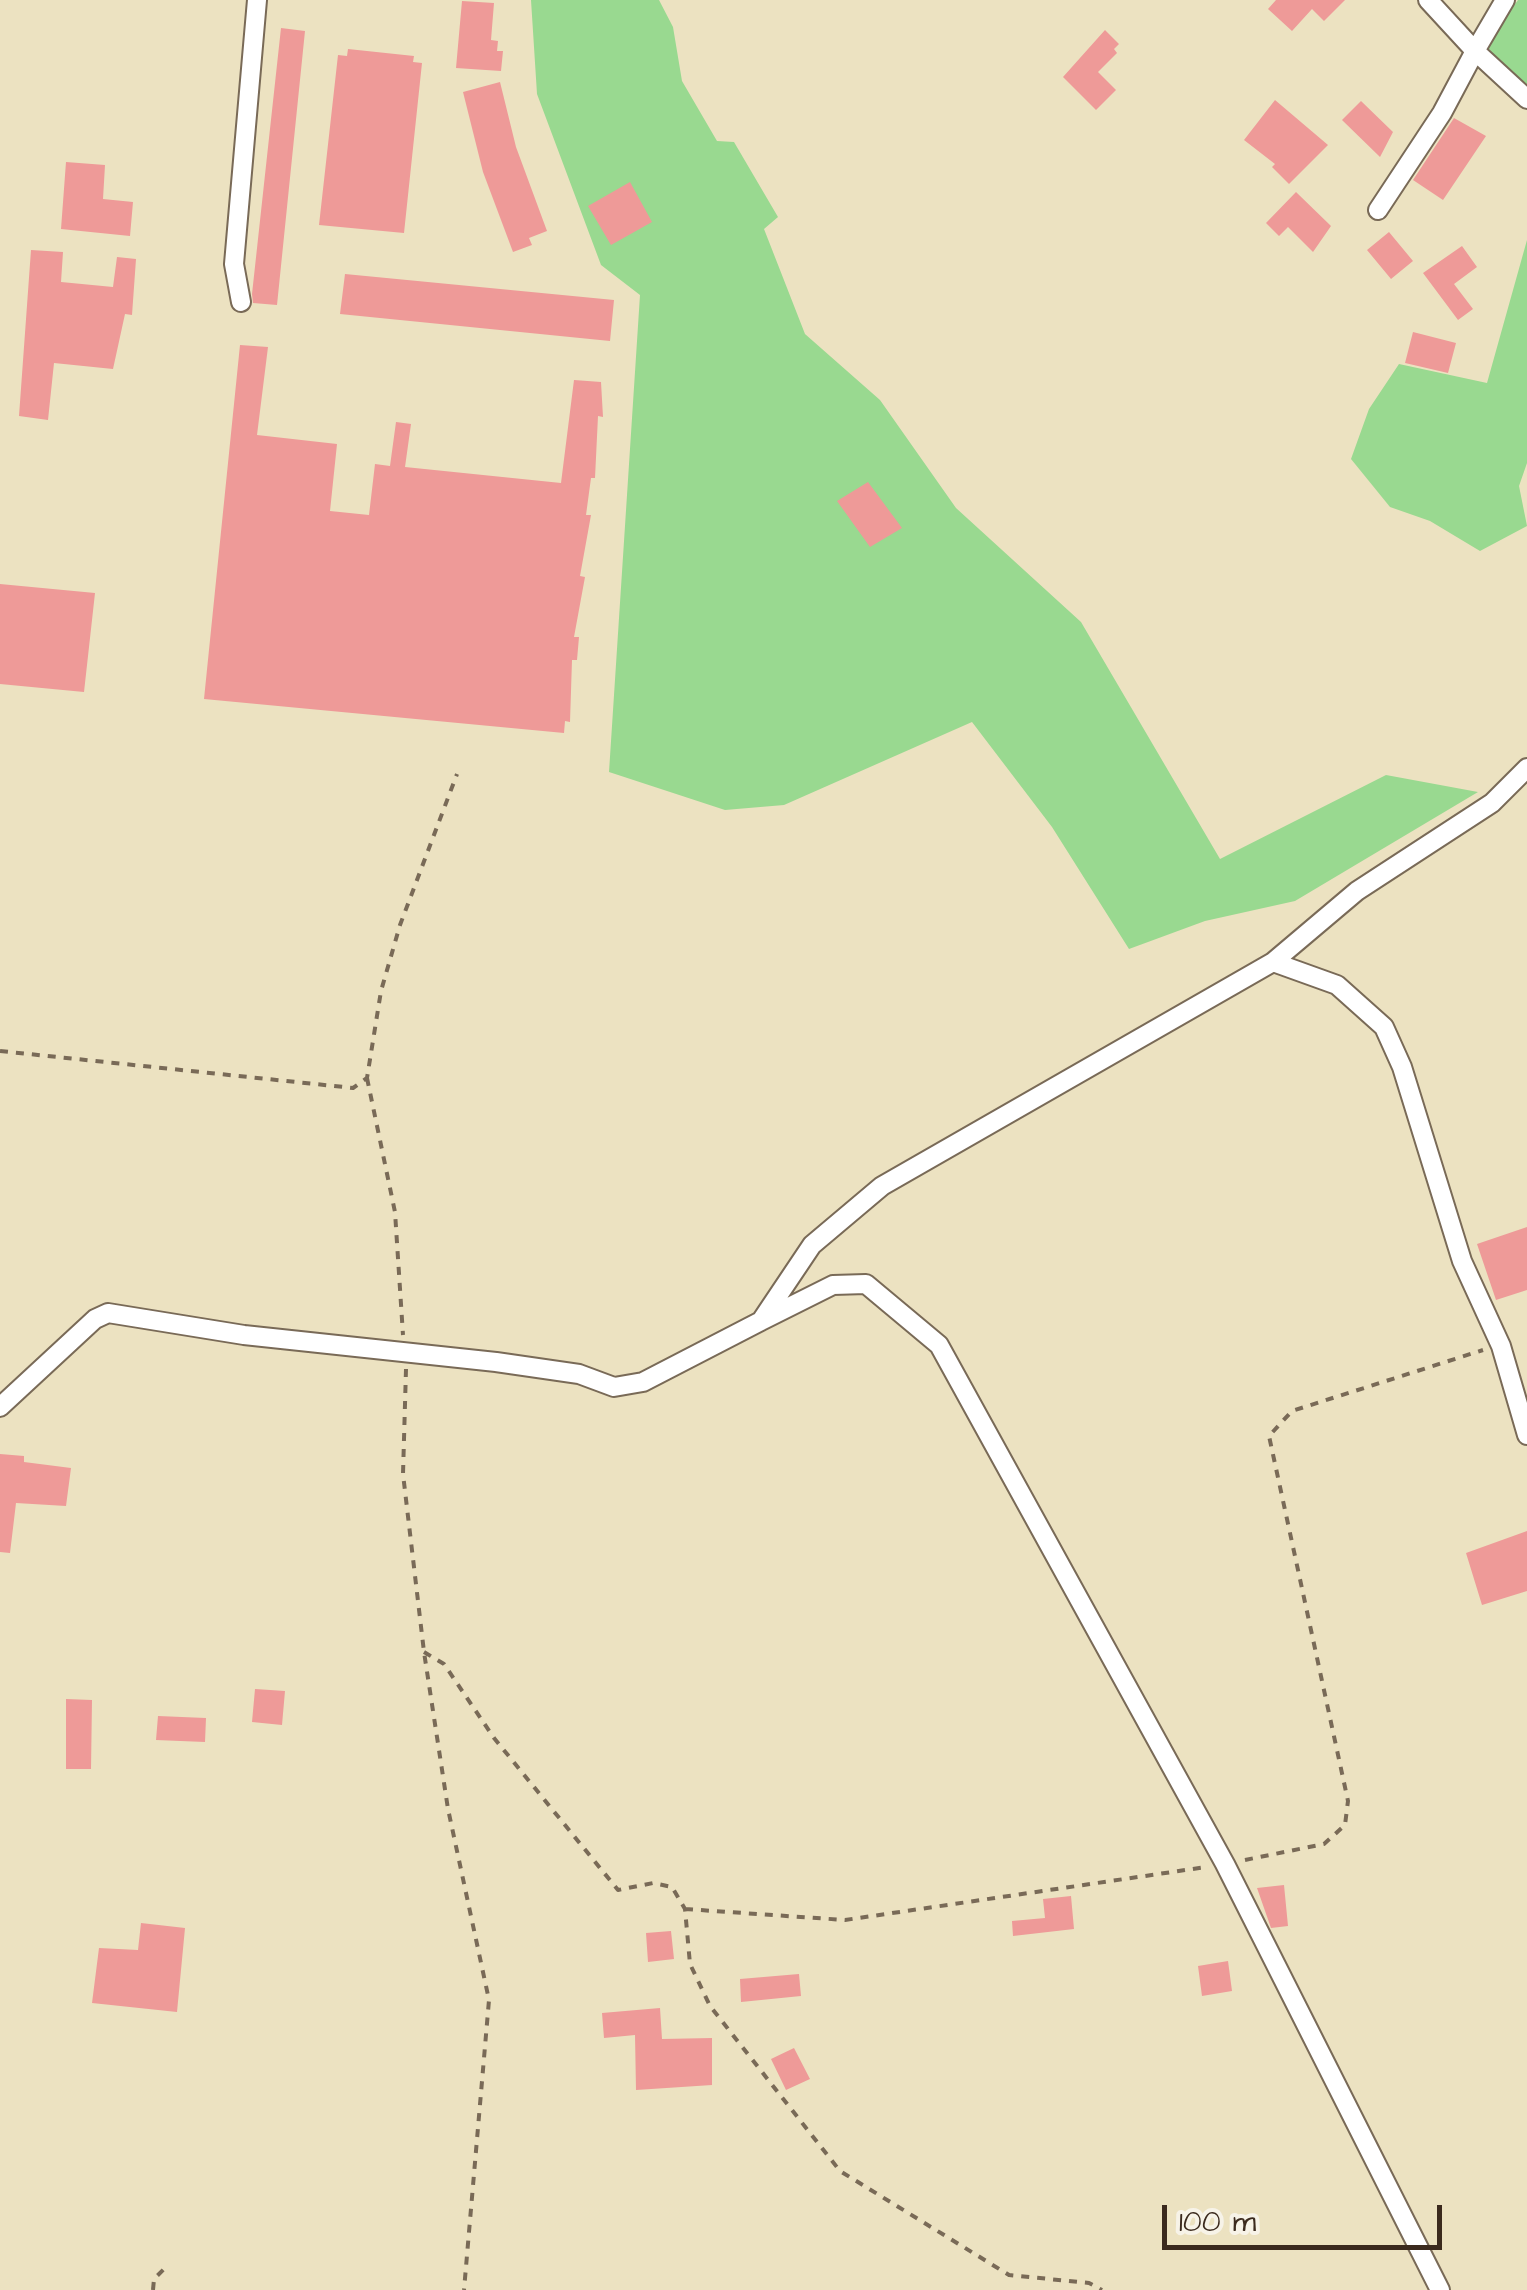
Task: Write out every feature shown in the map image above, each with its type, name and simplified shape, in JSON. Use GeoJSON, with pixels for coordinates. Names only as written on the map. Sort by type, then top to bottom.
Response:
{"type":"FeatureCollection","features":[{"type":"Feature","properties":{"kind":"street"},"geometry":{"type":"LineString","coordinates":[[241,302],[234,264],[257,0]]}},
{"type":"Feature","properties":{"kind":"street"},"geometry":{"type":"LineString","coordinates":[[1428,0],[1527,99]]}},
{"type":"Feature","properties":{"kind":"street"},"geometry":{"type":"LineString","coordinates":[[1378,210],[1442,113],[1506,0]]}},
{"type":"Feature","properties":{"kind":"street"},"geometry":{"type":"LineString","coordinates":[[761,1321],[812,1246],[882,1186],[1273,962],[1358,891],[1492,803],[1527,768]]}},
{"type":"Feature","properties":{"kind":"street"},"geometry":{"type":"LineString","coordinates":[[1273,962],[1337,985],[1384,1027],[1402,1067],[1462,1261],[1501,1346],[1527,1435]]}},
{"type":"Feature","properties":{"kind":"street"},"geometry":{"type":"LineString","coordinates":[[0,1407],[95,1319],[108,1313],[244,1335],[404,1350],[578,1374],[614,1387],[643,1382],[833,1285],[866,1284],[939,1345],[1225,1864],[1440,2290]]}},
{"type":"Feature","properties":{"kind":"path"},"geometry":{"type":"LineString","coordinates":[[457,774],[400,925],[381,991],[367,1078],[395,1212],[404,1350],[403,1474],[424,1652],[448,1809],[488,2000],[464,2290]]}},
{"type":"Feature","properties":{"kind":"path"},"geometry":{"type":"LineString","coordinates":[[0,1051],[352,1088],[367,1078]]}},
{"type":"Feature","properties":{"kind":"path"},"geometry":{"type":"LineString","coordinates":[[686,1909],[845,1920],[1225,1864],[1324,1844],[1345,1825],[1348,1801],[1269,1436],[1292,1411],[1433,1362],[1501,1346]]}},
{"type":"Feature","properties":{"kind":"path"},"geometry":{"type":"LineString","coordinates":[[424,1652],[444,1664],[494,1738],[618,1890],[653,1883],[672,1886],[686,1909],[690,1964],[710,2006],[840,2171],[1010,2275],[1088,2282],[1102,2290]]}},
{"type":"Feature","properties":{"kind":"path"},"geometry":{"type":"LineString","coordinates":[[153,2290],[154,2279],[167,2266]]}},
{"type":"Feature","properties":{"kind":"green space"},"geometry":{"type":"Polygon","coordinates":[[[531,0],[659,0],[673,27],[682,81],[717,141],[734,142],[778,217],[764,229],[805,334],[880,400],[956,508],[1081,622],[1220,859],[1386,775],[1478,792],[1295,901],[1205,921],[1129,949],[1052,827],[972,722],[784,805],[725,810],[609,772],[640,295],[601,265],[537,94],[531,0]]]}},
{"type":"Feature","properties":{"kind":"green space"},"geometry":{"type":"Polygon","coordinates":[[[1518,0],[1527,0],[1527,101],[1486,45],[1518,0]]]}},
{"type":"Feature","properties":{"kind":"green space"},"geometry":{"type":"Polygon","coordinates":[[[1527,240],[1527,463],[1519,486],[1527,526],[1480,551],[1430,521],[1390,507],[1351,459],[1369,409],[1399,364],[1487,383],[1527,240]]]}},
{"type":"Feature","properties":{"kind":"building"},"geometry":{"type":"Polygon","coordinates":[[[1276,0],[1345,0],[1324,21],[1312,9],[1292,31],[1268,9],[1276,0]]]}},
{"type":"Feature","properties":{"kind":"building"},"geometry":{"type":"Polygon","coordinates":[[[462,1],[494,3],[491,40],[498,41],[497,51],[503,51],[501,71],[456,68],[462,1]]]}},
{"type":"Feature","properties":{"kind":"building"},"geometry":{"type":"Polygon","coordinates":[[[281,28],[305,31],[277,305],[253,303],[252,294],[281,28]]]}},
{"type":"Feature","properties":{"kind":"building"},"geometry":{"type":"Polygon","coordinates":[[[1105,30],[1119,44],[1114,49],[1117,53],[1098,72],[1116,90],[1096,110],[1063,77],[1105,30]]]}},
{"type":"Feature","properties":{"kind":"building"},"geometry":{"type":"Polygon","coordinates":[[[348,49],[414,56],[413,62],[422,63],[404,233],[319,225],[338,55],[347,56],[348,49]]]}},
{"type":"Feature","properties":{"kind":"building"},"geometry":{"type":"Polygon","coordinates":[[[500,82],[516,147],[547,231],[529,238],[532,245],[513,252],[483,172],[463,92],[500,82]]]}},
{"type":"Feature","properties":{"kind":"building"},"geometry":{"type":"Polygon","coordinates":[[[1275,100],[1328,145],[1289,184],[1272,167],[1275,164],[1244,140],[1275,100]]]}},
{"type":"Feature","properties":{"kind":"building"},"geometry":{"type":"Polygon","coordinates":[[[1361,101],[1393,132],[1380,157],[1342,120],[1361,101]]]}},
{"type":"Feature","properties":{"kind":"building"},"geometry":{"type":"Polygon","coordinates":[[[1454,118],[1486,136],[1443,200],[1413,180],[1454,118]]]}},
{"type":"Feature","properties":{"kind":"building"},"geometry":{"type":"Polygon","coordinates":[[[66,162],[105,165],[103,199],[133,202],[130,236],[61,229],[66,162]]]}},
{"type":"Feature","properties":{"kind":"building"},"geometry":{"type":"Polygon","coordinates":[[[630,182],[652,222],[611,245],[588,206],[630,182]]]}},
{"type":"Feature","properties":{"kind":"building"},"geometry":{"type":"Polygon","coordinates":[[[1296,192],[1331,226],[1313,252],[1288,227],[1279,236],[1266,223],[1296,192]]]}},
{"type":"Feature","properties":{"kind":"building"},"geometry":{"type":"Polygon","coordinates":[[[1389,232],[1413,261],[1391,279],[1367,250],[1389,232]]]}},
{"type":"Feature","properties":{"kind":"building"},"geometry":{"type":"Polygon","coordinates":[[[1462,246],[1477,267],[1454,284],[1473,309],[1458,320],[1423,273],[1462,246]]]}},
{"type":"Feature","properties":{"kind":"building"},"geometry":{"type":"Polygon","coordinates":[[[31,250],[63,252],[61,282],[113,287],[117,257],[136,259],[132,315],[125,314],[113,369],[54,363],[48,420],[19,416],[31,250]]]}},
{"type":"Feature","properties":{"kind":"building"},"geometry":{"type":"Polygon","coordinates":[[[345,274],[614,300],[610,341],[340,314],[345,274]]]}},
{"type":"Feature","properties":{"kind":"building"},"geometry":{"type":"Polygon","coordinates":[[[1413,332],[1456,343],[1448,373],[1405,363],[1413,332]]]}},
{"type":"Feature","properties":{"kind":"building"},"geometry":{"type":"Polygon","coordinates":[[[240,345],[268,347],[257,435],[337,444],[330,511],[369,515],[375,464],[390,466],[396,422],[411,424],[405,467],[561,483],[574,380],[601,382],[603,417],[598,416],[595,478],[591,478],[586,515],[591,515],[580,576],[585,577],[574,637],[579,637],[577,660],[572,660],[570,722],[565,721],[564,733],[204,699],[240,345]]]}},
{"type":"Feature","properties":{"kind":"building"},"geometry":{"type":"Polygon","coordinates":[[[868,482],[902,528],[870,547],[837,501],[868,482]]]}},
{"type":"Feature","properties":{"kind":"building"},"geometry":{"type":"Polygon","coordinates":[[[0,584],[95,593],[84,692],[0,684],[0,584]]]}},
{"type":"Feature","properties":{"kind":"building"},"geometry":{"type":"Polygon","coordinates":[[[1527,1227],[1527,1290],[1496,1300],[1477,1244],[1527,1227]]]}},
{"type":"Feature","properties":{"kind":"building"},"geometry":{"type":"Polygon","coordinates":[[[0,1454],[24,1456],[24,1462],[71,1468],[66,1506],[16,1503],[10,1553],[0,1552],[0,1454]]]}},
{"type":"Feature","properties":{"kind":"building"},"geometry":{"type":"Polygon","coordinates":[[[1527,1531],[1527,1591],[1482,1605],[1466,1553],[1527,1531]]]}},
{"type":"Feature","properties":{"kind":"building"},"geometry":{"type":"Polygon","coordinates":[[[255,1689],[285,1691],[282,1725],[252,1722],[255,1689]]]}},
{"type":"Feature","properties":{"kind":"building"},"geometry":{"type":"Polygon","coordinates":[[[66,1699],[92,1700],[91,1769],[66,1769],[66,1699]]]}},
{"type":"Feature","properties":{"kind":"building"},"geometry":{"type":"Polygon","coordinates":[[[158,1716],[206,1718],[205,1742],[156,1740],[158,1716]]]}},
{"type":"Feature","properties":{"kind":"building"},"geometry":{"type":"Polygon","coordinates":[[[1284,1885],[1288,1926],[1271,1928],[1257,1888],[1284,1885]]]}},
{"type":"Feature","properties":{"kind":"building"},"geometry":{"type":"Polygon","coordinates":[[[1071,1896],[1074,1929],[1013,1936],[1012,1921],[1045,1918],[1043,1899],[1071,1896]]]}},
{"type":"Feature","properties":{"kind":"building"},"geometry":{"type":"Polygon","coordinates":[[[141,1923],[185,1928],[177,2012],[92,2003],[99,1948],[138,1950],[141,1923]]]}},
{"type":"Feature","properties":{"kind":"building"},"geometry":{"type":"Polygon","coordinates":[[[671,1931],[674,1959],[648,1962],[646,1933],[671,1931]]]}},
{"type":"Feature","properties":{"kind":"building"},"geometry":{"type":"Polygon","coordinates":[[[1228,1961],[1232,1991],[1202,1996],[1198,1966],[1228,1961]]]}},
{"type":"Feature","properties":{"kind":"building"},"geometry":{"type":"Polygon","coordinates":[[[799,1974],[801,1996],[741,2002],[740,1979],[799,1974]]]}},
{"type":"Feature","properties":{"kind":"building"},"geometry":{"type":"Polygon","coordinates":[[[660,2008],[662,2039],[712,2038],[712,2085],[636,2090],[635,2035],[604,2038],[602,2013],[660,2008]]]}},
{"type":"Feature","properties":{"kind":"building"},"geometry":{"type":"Polygon","coordinates":[[[794,2048],[810,2079],[786,2090],[771,2059],[794,2048]]]}}]}
